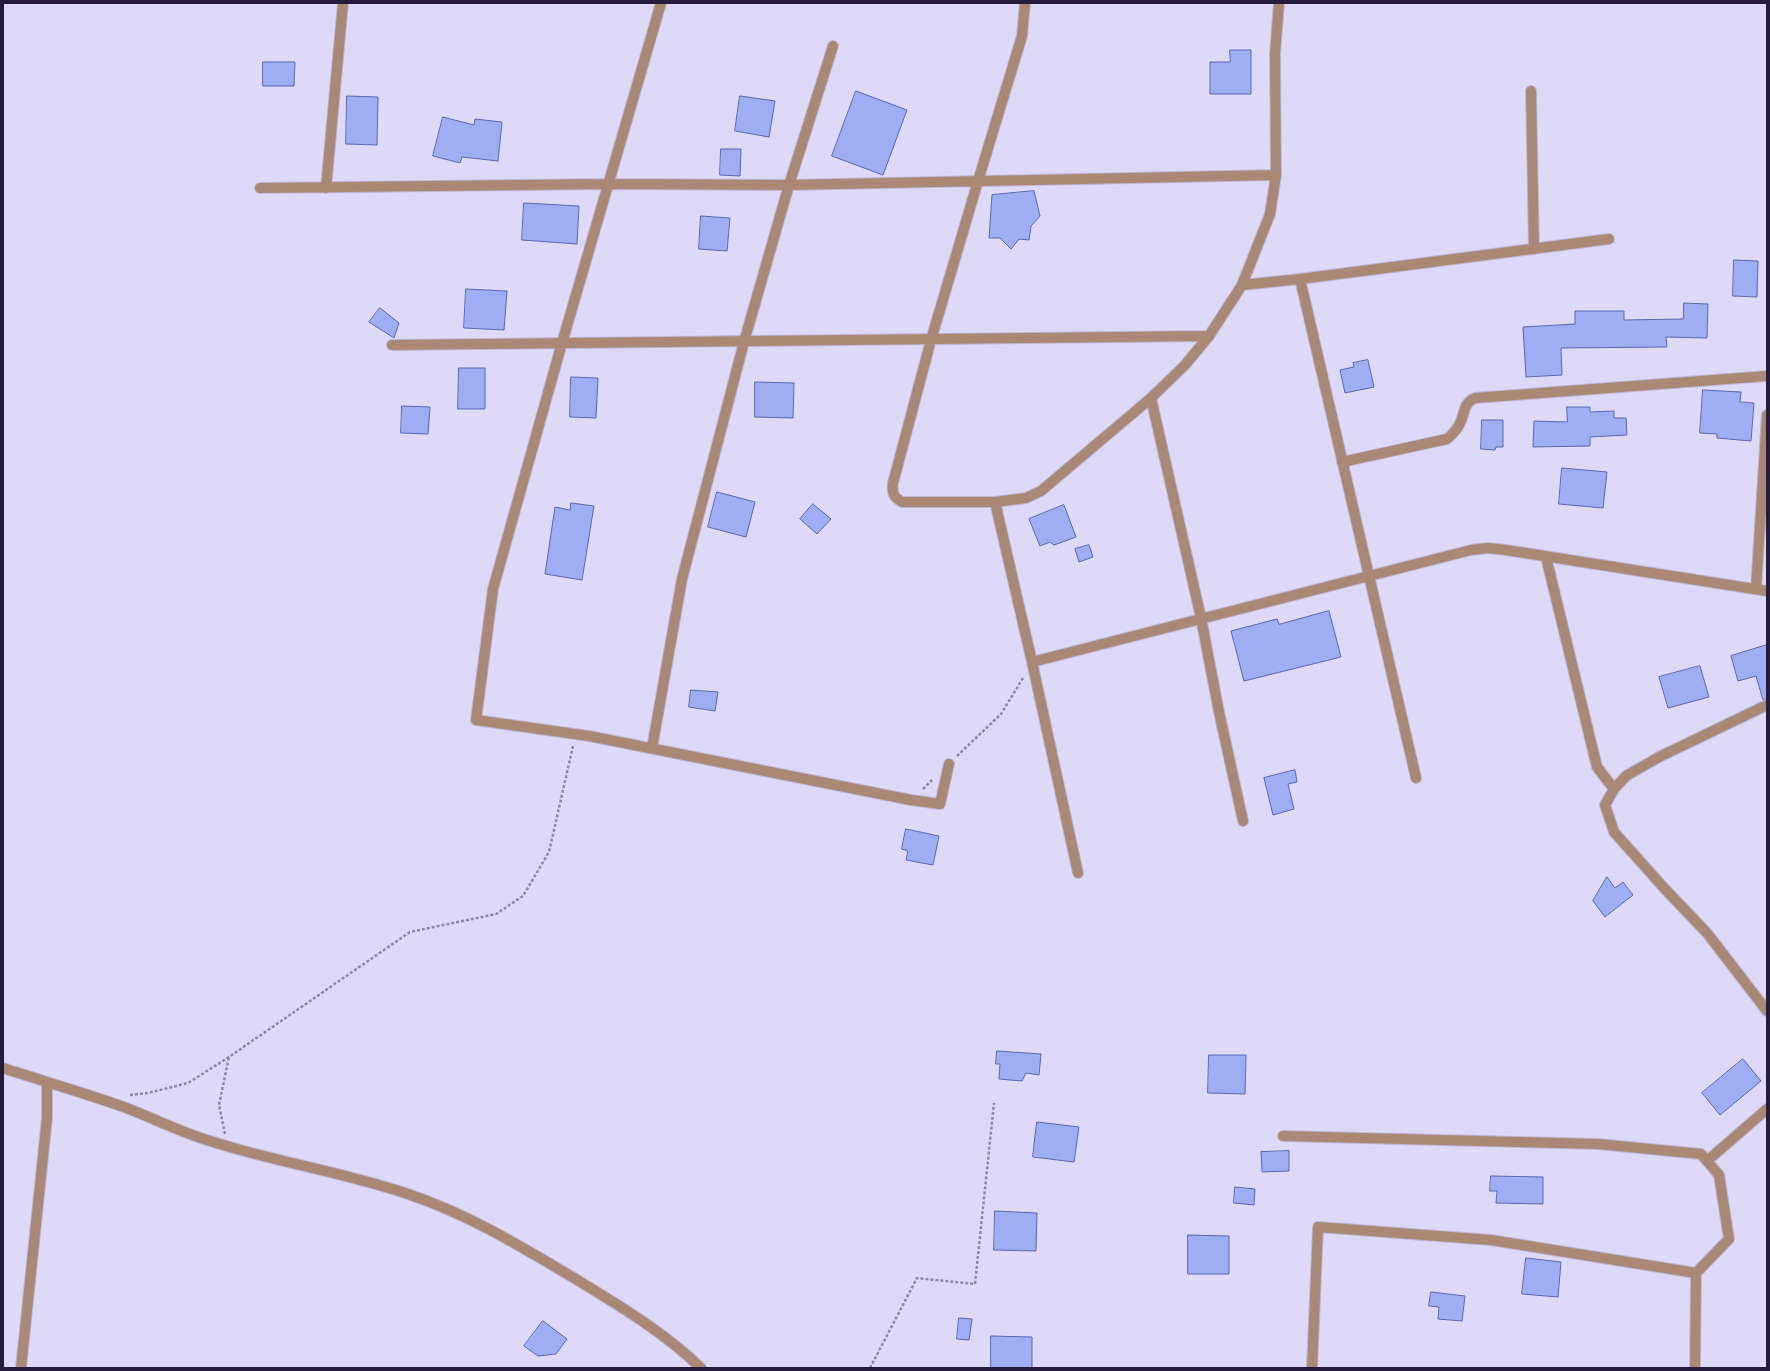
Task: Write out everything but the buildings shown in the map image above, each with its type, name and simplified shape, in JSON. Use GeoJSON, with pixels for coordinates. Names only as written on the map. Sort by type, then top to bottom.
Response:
{"type":"FeatureCollection","features":[{"type":"Feature","properties":{"kind":"street"},"geometry":{"type":"LineString","coordinates":[[326,188],[343,3]]}},
{"type":"Feature","properties":{"kind":"street"},"geometry":{"type":"LineString","coordinates":[[661,3],[562,343],[493,589],[476,720],[589,736],[911,800],[940,804],[949,764]]}},
{"type":"Feature","properties":{"kind":"street"},"geometry":{"type":"LineString","coordinates":[[1025,3],[1022,36],[931,340],[893,483],[892,492],[896,499],[902,502],[995,502],[1026,498],[1041,491],[1151,398],[1185,364],[1209,336],[1242,285],[1260,244],[1270,214],[1276,175],[1275,54],[1279,3]]}},
{"type":"Feature","properties":{"kind":"street"},"geometry":{"type":"LineString","coordinates":[[652,748],[682,579],[744,342],[789,185],[833,46]]}},
{"type":"Feature","properties":{"kind":"street"},"geometry":{"type":"LineString","coordinates":[[1531,91],[1534,249]]}},
{"type":"Feature","properties":{"kind":"street"},"geometry":{"type":"LineString","coordinates":[[260,188],[608,184],[789,185],[1276,175]]}},
{"type":"Feature","properties":{"kind":"street"},"geometry":{"type":"LineString","coordinates":[[1242,285],[1300,279],[1609,239]]}},
{"type":"Feature","properties":{"kind":"street"},"geometry":{"type":"LineString","coordinates":[[1300,279],[1416,778]]}},
{"type":"Feature","properties":{"kind":"street"},"geometry":{"type":"LineString","coordinates":[[392,345],[1209,336]]}},
{"type":"Feature","properties":{"kind":"street"},"geometry":{"type":"LineString","coordinates":[[1342,462],[1447,439],[1455,432],[1461,422],[1464,408],[1468,401],[1475,398],[1767,376]]}},
{"type":"Feature","properties":{"kind":"street"},"geometry":{"type":"LineString","coordinates":[[1151,398],[1202,618],[1219,712],[1244,821]]}},
{"type":"Feature","properties":{"kind":"street"},"geometry":{"type":"LineString","coordinates":[[1756,589],[1767,415]]}},
{"type":"Feature","properties":{"kind":"street"},"geometry":{"type":"LineString","coordinates":[[995,502],[1078,873]]}},
{"type":"Feature","properties":{"kind":"street"},"geometry":{"type":"LineString","coordinates":[[1032,662],[1471,550],[1488,548],[1767,591]]}},
{"type":"Feature","properties":{"kind":"street"},"geometry":{"type":"LineString","coordinates":[[1546,556],[1597,766],[1614,789]]}},
{"type":"Feature","properties":{"kind":"street"},"geometry":{"type":"LineString","coordinates":[[1767,706],[1659,757],[1626,776],[1614,789],[1605,805],[1614,832],[1707,933],[1767,1011]]}},
{"type":"Feature","properties":{"kind":"street"},"geometry":{"type":"LineString","coordinates":[[3,1068],[125,1108],[171,1127],[227,1146],[407,1194],[457,1213],[509,1239],[606,1297],[684,1352],[701,1368]]}},
{"type":"Feature","properties":{"kind":"street"},"geometry":{"type":"LineString","coordinates":[[21,1368],[47,1118],[46,1082]]}},
{"type":"Feature","properties":{"kind":"street"},"geometry":{"type":"LineString","coordinates":[[1707,1161],[1767,1109]]}},
{"type":"Feature","properties":{"kind":"street"},"geometry":{"type":"LineString","coordinates":[[1283,1136],[1598,1144],[1701,1154],[1719,1175],[1729,1239],[1696,1273],[1695,1368]]}},
{"type":"Feature","properties":{"kind":"street"},"geometry":{"type":"LineString","coordinates":[[1312,1368],[1318,1227],[1491,1240],[1696,1273]]}},
{"type":"Feature","properties":{"kind":"path"},"geometry":{"type":"LineString","coordinates":[[949,764],[1001,714],[1032,662]]}},
{"type":"Feature","properties":{"kind":"path"},"geometry":{"type":"LineString","coordinates":[[125,1095],[148,1093],[188,1083],[229,1057],[410,932],[496,914],[523,896],[549,852],[572,747],[589,736]]}},
{"type":"Feature","properties":{"kind":"path"},"geometry":{"type":"LineString","coordinates":[[911,800],[933,779]]}},
{"type":"Feature","properties":{"kind":"path"},"geometry":{"type":"LineString","coordinates":[[227,1146],[219,1105],[229,1057]]}},
{"type":"Feature","properties":{"kind":"path"},"geometry":{"type":"LineString","coordinates":[[870,1368],[917,1278],[975,1284],[994,1103]]}}]}
